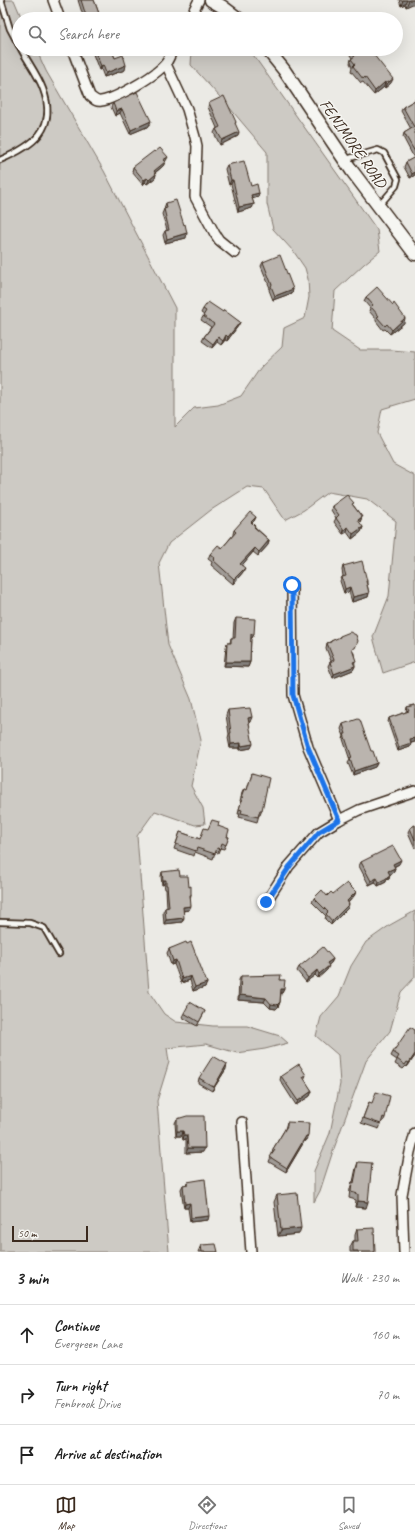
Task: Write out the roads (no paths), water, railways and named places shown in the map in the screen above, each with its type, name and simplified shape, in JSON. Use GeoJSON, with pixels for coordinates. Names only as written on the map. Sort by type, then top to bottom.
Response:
{"type":"FeatureCollection","features":[{"type":"Feature","properties":{"kind":"street"},"geometry":{"type":"LineString","coordinates":[[53,0],[57,12]]}},
{"type":"Feature","properties":{"kind":"street"},"geometry":{"type":"LineString","coordinates":[[193,12],[199,0]]}},
{"type":"Feature","properties":{"kind":"street"},"geometry":{"type":"LineString","coordinates":[[211,0],[225,3],[233,12]]}},
{"type":"Feature","properties":{"kind":"street"},"geometry":{"type":"LineString","coordinates":[[75,56],[90,96],[95,100],[100,101],[136,86],[166,64],[170,56]]}},
{"type":"Feature","properties":{"kind":"street","name":"FENIMORE ROAD"},"geometry":{"type":"LineString","coordinates":[[273,56],[284,70],[346,161],[415,254]]}},
{"type":"Feature","properties":{"kind":"street"},"geometry":{"type":"LineString","coordinates":[[166,64],[187,109],[196,137],[195,197],[219,240],[235,253]]}},
{"type":"Feature","properties":{"kind":"street"},"geometry":{"type":"LineString","coordinates":[[292,585],[293,695],[308,747],[339,820]]}},
{"type":"Feature","properties":{"kind":"street"},"geometry":{"type":"LineString","coordinates":[[266,902],[294,860],[319,832],[359,810],[415,791]]}},
{"type":"Feature","properties":{"kind":"street"},"geometry":{"type":"LineString","coordinates":[[242,1122],[251,1252]]}},
{"type":"Feature","properties":{"kind":"street"},"geometry":{"type":"LineString","coordinates":[[404,1252],[402,1195],[415,1133]]}},
{"type":"Feature","properties":{"kind":"lane"},"geometry":{"type":"LineString","coordinates":[[1,0],[12,33]]}},
{"type":"Feature","properties":{"kind":"lane"},"geometry":{"type":"LineString","coordinates":[[0,160],[27,146],[37,138],[43,129],[46,120],[47,104],[43,88],[25,56]]}},
{"type":"Feature","properties":{"kind":"lane"},"geometry":{"type":"LineString","coordinates":[[346,161],[350,158],[378,150],[384,153],[398,178],[396,186],[383,201],[377,204]]}},
{"type":"Feature","properties":{"kind":"lane"},"geometry":{"type":"LineString","coordinates":[[0,922],[30,923],[44,928],[59,954]]}}]}
